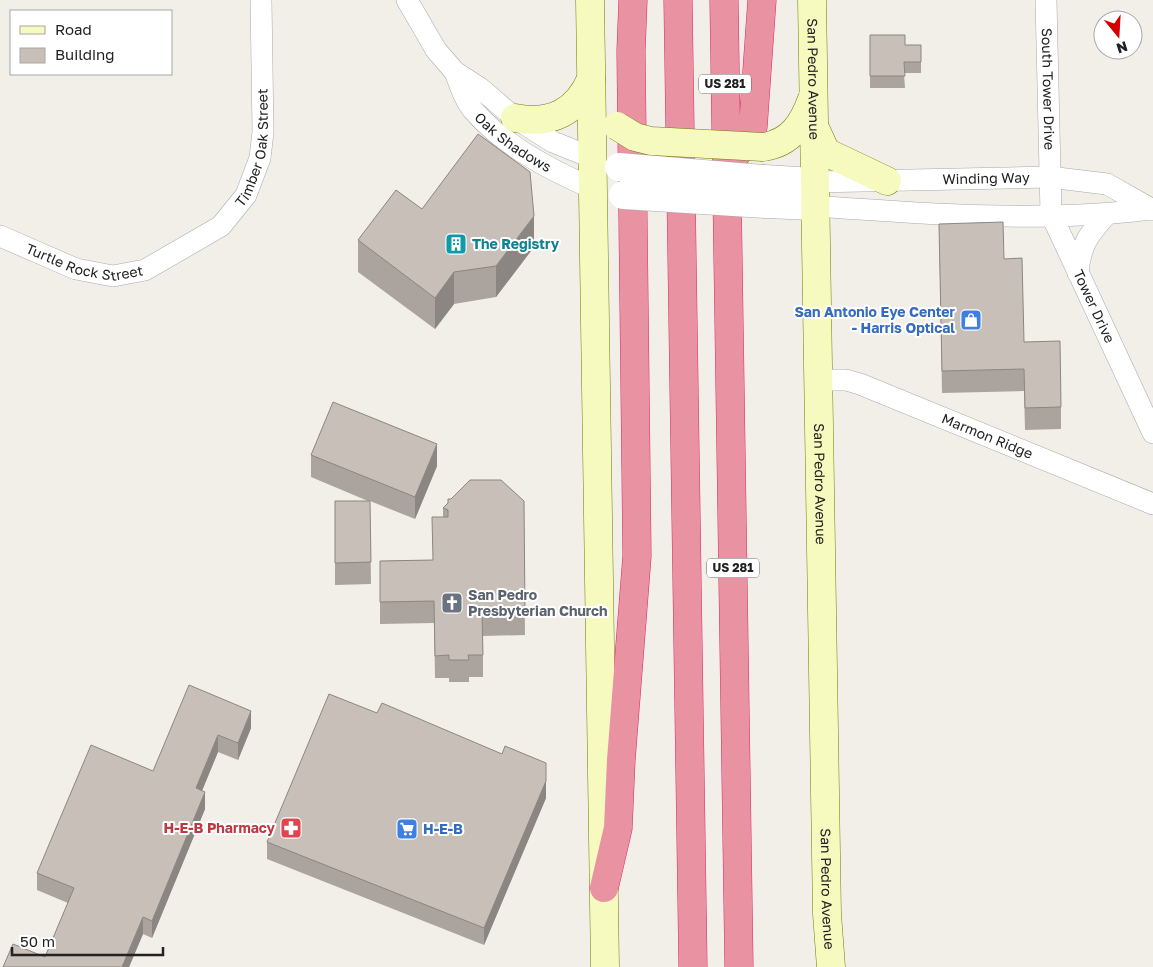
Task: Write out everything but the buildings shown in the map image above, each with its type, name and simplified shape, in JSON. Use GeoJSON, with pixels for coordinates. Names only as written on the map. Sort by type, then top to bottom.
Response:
{"type":"FeatureCollection","features":[{"type":"Feature","properties":{"kind":"highway"},"geometry":{"type":"LineString","coordinates":[[604,888],[618,828],[621,760],[637,556],[631,50],[633,0]]}},
{"type":"Feature","properties":{"kind":"highway","name":"US 281"},"geometry":{"type":"LineString","coordinates":[[678,0],[693,967]]}},
{"type":"Feature","properties":{"kind":"highway","name":"US 281"},"geometry":{"type":"LineString","coordinates":[[724,0],[739,967]]}},
{"type":"Feature","properties":{"kind":"highway"},"geometry":{"type":"LineString","coordinates":[[726,169],[752,127],[762,0]]}},
{"type":"Feature","properties":{"kind":"main road"},"geometry":{"type":"LineString","coordinates":[[590,0],[605,967]]}},
{"type":"Feature","properties":{"kind":"main road","name":"San Pedro Avenue"},"geometry":{"type":"LineString","coordinates":[[812,0],[827,914],[830,967]]}},
{"type":"Feature","properties":{"kind":"main road"},"geometry":{"type":"LineString","coordinates":[[515,118],[539,120],[563,113],[580,100],[591,84]]}},
{"type":"Feature","properties":{"kind":"main road"},"geometry":{"type":"LineString","coordinates":[[591,84],[605,113],[617,126],[635,137],[651,141],[763,148],[778,144],[793,134],[806,117],[814,95]]}},
{"type":"Feature","properties":{"kind":"main road"},"geometry":{"type":"LineString","coordinates":[[815,128],[826,152],[887,181]]}},
{"type":"Feature","properties":{"kind":"street","name":"Timber Oak Street"},"geometry":{"type":"LineString","coordinates":[[168,257],[221,226],[246,195],[260,158],[263,132],[261,0]]}},
{"type":"Feature","properties":{"kind":"street","name":"Oak Shadows"},"geometry":{"type":"LineString","coordinates":[[407,0],[431,43],[455,72],[480,88],[515,118],[553,142],[592,158]]}},
{"type":"Feature","properties":{"kind":"street","name":"South Tower Drive"},"geometry":{"type":"LineString","coordinates":[[1046,0],[1049,177]]}},
{"type":"Feature","properties":{"kind":"street","name":"Oak Shadows"},"geometry":{"type":"LineString","coordinates":[[455,72],[465,98],[473,110],[505,139],[562,175],[592,188]]}},
{"type":"Feature","properties":{"kind":"street"},"geometry":{"type":"LineString","coordinates":[[592,158],[619,167],[765,192]]}},
{"type":"Feature","properties":{"kind":"street","name":"Winding Way"},"geometry":{"type":"LineString","coordinates":[[815,194],[887,181],[1049,177],[1106,184],[1152,209]]}},
{"type":"Feature","properties":{"kind":"street","name":"Tower Drive"},"geometry":{"type":"LineString","coordinates":[[1049,177],[1051,214],[1153,433]]}},
{"type":"Feature","properties":{"kind":"street"},"geometry":{"type":"LineString","coordinates":[[920,180],[922,212]]}},
{"type":"Feature","properties":{"kind":"street"},"geometry":{"type":"LineString","coordinates":[[592,188],[624,195],[765,192],[815,194]]}},
{"type":"Feature","properties":{"kind":"street","name":"Winding Way"},"geometry":{"type":"LineString","coordinates":[[815,194],[922,212],[960,215],[1107,214],[1152,209]]}},
{"type":"Feature","properties":{"kind":"street"},"geometry":{"type":"LineString","coordinates":[[1078,273],[1079,256],[1085,240],[1107,214]]}},
{"type":"Feature","properties":{"kind":"street","name":"Turtle Rock Street"},"geometry":{"type":"LineString","coordinates":[[0,236],[76,269],[113,276],[145,270],[168,257]]}},
{"type":"Feature","properties":{"kind":"street","name":"Marmon Ridge"},"geometry":{"type":"LineString","coordinates":[[818,380],[846,380],[860,384],[1153,504]]}},
{"type":"Feature","properties":{"kind":"place","name":"The Registry"},"geometry":{"type":"Point","coordinates":[456,244]}},
{"type":"Feature","properties":{"kind":"place","name":"San Antonio Eye Center - Harris Optical"},"geometry":{"type":"Point","coordinates":[971,320]}},
{"type":"Feature","properties":{"kind":"place","name":"San Pedro Presbyterian Church"},"geometry":{"type":"Point","coordinates":[452,603]}},
{"type":"Feature","properties":{"kind":"place","name":"H-E-B Pharmacy"},"geometry":{"type":"Point","coordinates":[291,828]}},
{"type":"Feature","properties":{"kind":"place","name":"H-E-B"},"geometry":{"type":"Point","coordinates":[407,829]}}]}
